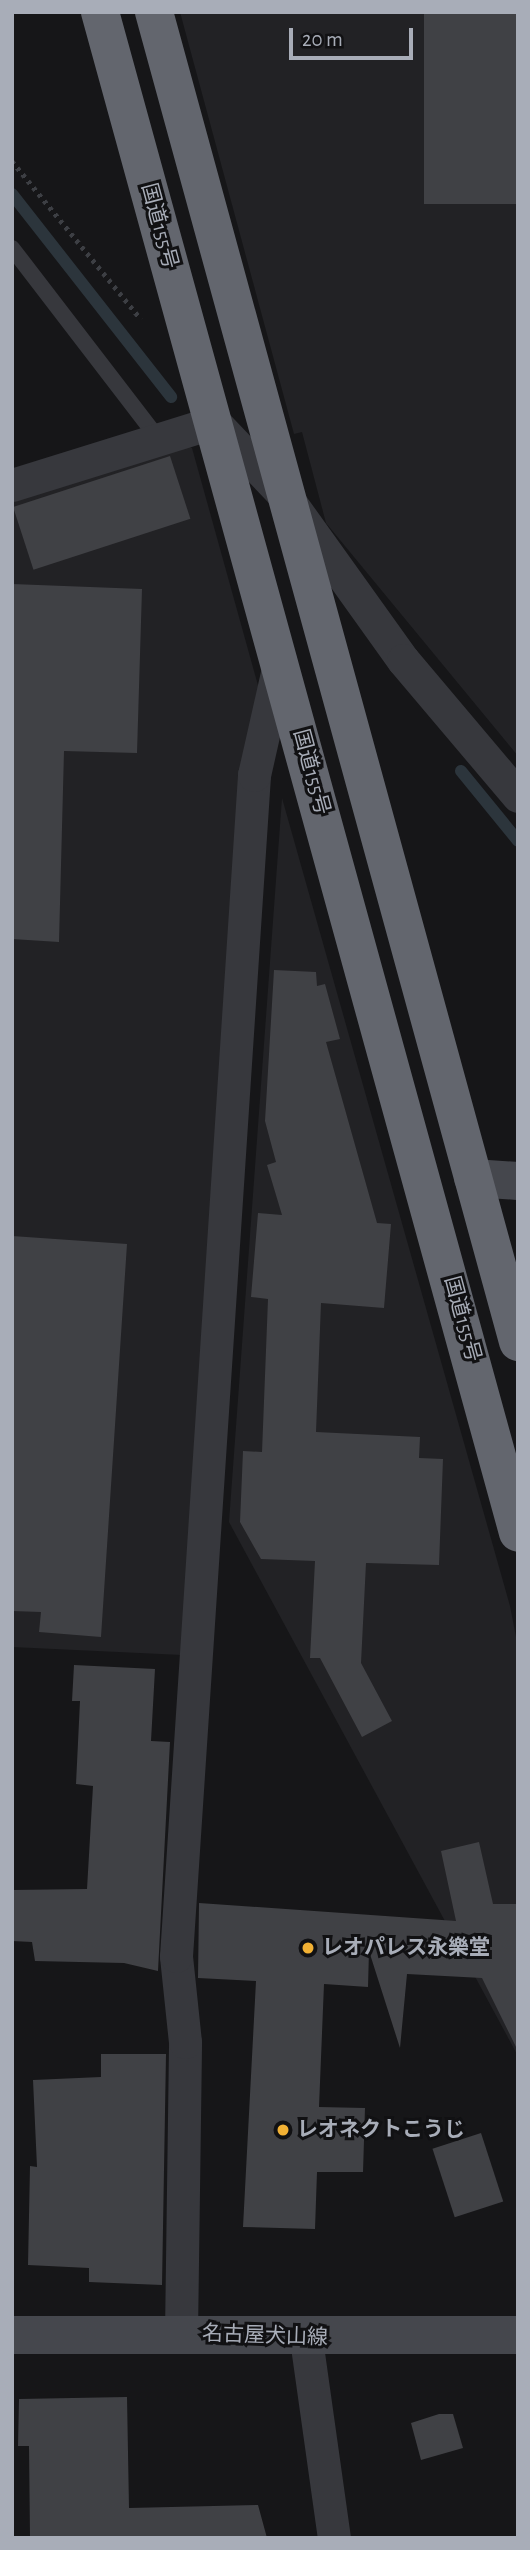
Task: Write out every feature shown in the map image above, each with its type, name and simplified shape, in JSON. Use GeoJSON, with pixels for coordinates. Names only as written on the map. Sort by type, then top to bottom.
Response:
{"type":"FeatureCollection","features":[{"type":"Feature","properties":{"kind":"highway","name":"国道155号"},"geometry":{"type":"LineString","coordinates":[[100,12],[518,1533]]}},
{"type":"Feature","properties":{"kind":"highway"},"geometry":{"type":"LineString","coordinates":[[154,12],[518,1342]]}},
{"type":"Feature","properties":{"kind":"main road"},"geometry":{"type":"LineString","coordinates":[[473,1178],[518,1181]]}},
{"type":"Feature","properties":{"kind":"main road","name":"名古屋犬山線"},"geometry":{"type":"LineString","coordinates":[[12,2335],[181,2333],[306,2339],[518,2335]]}},
{"type":"Feature","properties":{"kind":"street"},"geometry":{"type":"LineString","coordinates":[[12,485],[214,422],[287,498],[403,660],[518,796]]}},
{"type":"Feature","properties":{"kind":"street"},"geometry":{"type":"LineString","coordinates":[[181,2333],[185,2042],[176,1956],[254,775],[280,660]]}},
{"type":"Feature","properties":{"kind":"street"},"geometry":{"type":"LineString","coordinates":[[306,2339],[334,2538]]}},
{"type":"Feature","properties":{"kind":"lane"},"geometry":{"type":"LineString","coordinates":[[12,248],[158,438]]}},
{"type":"Feature","properties":{"kind":"path"},"geometry":{"type":"LineString","coordinates":[[12,161],[146,326]]}},
{"type":"Feature","properties":{"kind":"shaded area"},"geometry":{"type":"Polygon","coordinates":[[[180,12],[518,12],[518,756],[326,523],[302,432],[294,434],[180,12]]]}},
{"type":"Feature","properties":{"kind":"shaded area"},"geometry":{"type":"Polygon","coordinates":[[[173,440],[192,448],[259,689],[182,1655],[12,1647],[12,499],[173,440]]]}},
{"type":"Feature","properties":{"kind":"shaded area"},"geometry":{"type":"Polygon","coordinates":[[[282,798],[510,1606],[518,1647],[518,2056],[229,1522],[282,798]]]}},
{"type":"Feature","properties":{"kind":"building"},"geometry":{"type":"Polygon","coordinates":[[[424,12],[518,12],[518,204],[424,204],[424,12]]]}},
{"type":"Feature","properties":{"kind":"building"},"geometry":{"type":"Polygon","coordinates":[[[170,456],[190,519],[33,570],[13,507],[170,456]]]}},
{"type":"Feature","properties":{"kind":"building"},"geometry":{"type":"Polygon","coordinates":[[[12,584],[142,589],[137,753],[64,751],[59,942],[12,939],[12,584]]]}},
{"type":"Feature","properties":{"kind":"building"},"geometry":{"type":"Polygon","coordinates":[[[274,970],[316,972],[317,986],[325,984],[340,1039],[326,1042],[377,1223],[391,1224],[384,1308],[321,1303],[316,1432],[420,1437],[419,1458],[443,1459],[439,1565],[366,1563],[361,1663],[392,1721],[362,1737],[320,1658],[310,1658],[315,1561],[261,1559],[240,1522],[243,1451],[262,1452],[268,1299],[251,1297],[258,1213],[282,1215],[267,1165],[276,1162],[265,1121],[274,970]]]}},
{"type":"Feature","properties":{"kind":"building"},"geometry":{"type":"Polygon","coordinates":[[[12,1236],[127,1244],[101,1637],[39,1632],[41,1612],[12,1611],[12,1236]]]}},
{"type":"Feature","properties":{"kind":"building"},"geometry":{"type":"Polygon","coordinates":[[[74,1665],[155,1669],[151,1741],[170,1742],[158,1971],[124,1963],[35,1961],[32,1942],[12,1941],[12,1890],[87,1889],[93,1786],[76,1784],[80,1701],[72,1701],[74,1665]]]}},
{"type":"Feature","properties":{"kind":"building"},"geometry":{"type":"Polygon","coordinates":[[[479,1842],[493,1904],[518,1904],[518,2051],[482,1978],[407,1974],[400,2048],[369,1951],[368,1987],[324,1984],[319,2107],[365,2108],[363,2172],[317,2172],[315,2229],[243,2227],[256,1981],[198,1978],[199,1903],[456,1921],[441,1851],[479,1842]]]}},
{"type":"Feature","properties":{"kind":"building"},"geometry":{"type":"Polygon","coordinates":[[[101,2054],[166,2054],[162,2285],[89,2282],[89,2268],[28,2265],[30,2166],[37,2167],[33,2080],[101,2077],[101,2054]]]}},
{"type":"Feature","properties":{"kind":"building"},"geometry":{"type":"Polygon","coordinates":[[[481,2133],[503,2201],[455,2217],[432,2149],[481,2133]]]}},
{"type":"Feature","properties":{"kind":"building"},"geometry":{"type":"Polygon","coordinates":[[[127,2397],[129,2508],[258,2505],[267,2538],[30,2538],[29,2446],[18,2446],[19,2399],[127,2397]]]}},
{"type":"Feature","properties":{"kind":"building"},"geometry":{"type":"Polygon","coordinates":[[[439,2414],[453,2414],[463,2448],[421,2460],[411,2423],[439,2414]]]}},
{"type":"Feature","properties":{"kind":"waterway"},"geometry":{"type":"LineString","coordinates":[[12,194],[171,397]]}},
{"type":"Feature","properties":{"kind":"waterway"},"geometry":{"type":"LineString","coordinates":[[461,771],[518,841]]}},
{"type":"Feature","properties":{"kind":"place","name":"レオパレス永樂堂"},"geometry":{"type":"Point","coordinates":[308,1948]}},
{"type":"Feature","properties":{"kind":"place","name":"レオネクトこうじ"},"geometry":{"type":"Point","coordinates":[283,2130]}}]}
